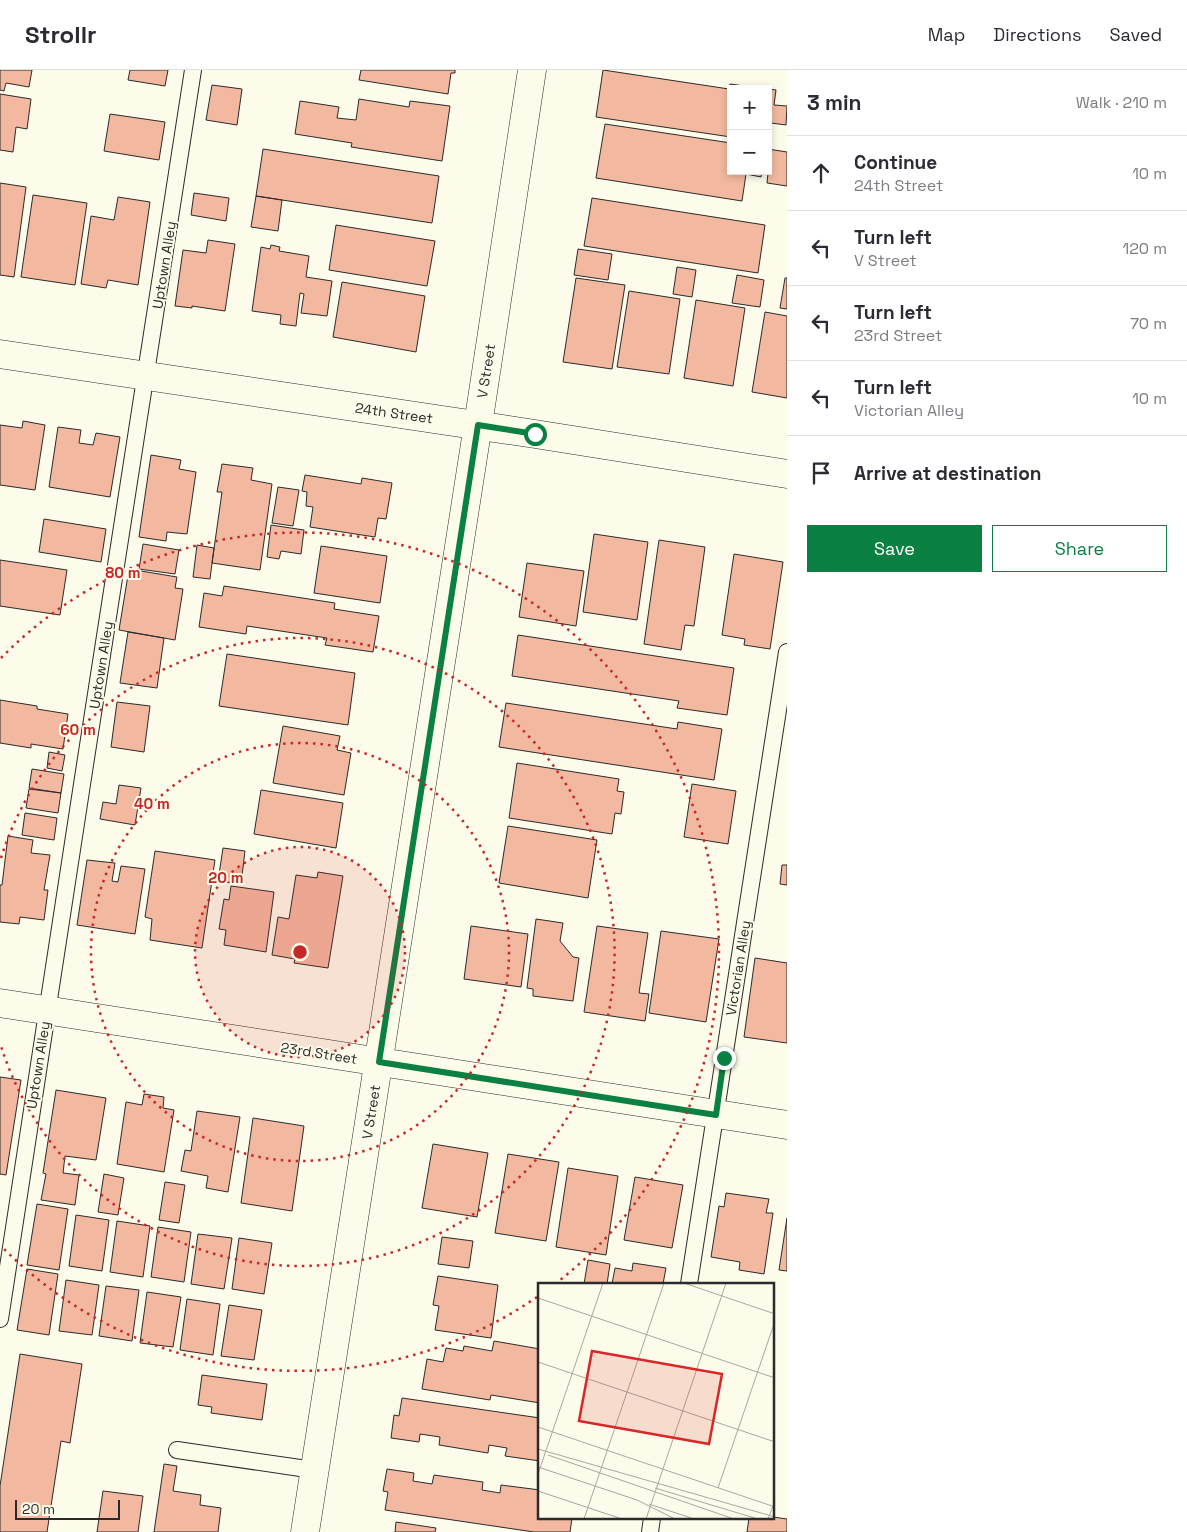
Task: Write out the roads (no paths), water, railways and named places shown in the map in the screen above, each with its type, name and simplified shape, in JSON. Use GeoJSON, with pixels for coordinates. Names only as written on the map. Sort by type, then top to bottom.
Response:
{"type":"FeatureCollection","features":[{"type":"Feature","properties":{"kind":"street","name":"V Street"},"geometry":{"type":"LineString","coordinates":[[305,1532],[532,70]]}},
{"type":"Feature","properties":{"kind":"street","name":"24th Street"},"geometry":{"type":"LineString","coordinates":[[0,354],[478,425],[787,474]]}},
{"type":"Feature","properties":{"kind":"street","name":"23rd Street"},"geometry":{"type":"LineString","coordinates":[[0,1004],[787,1125]]}},
{"type":"Feature","properties":{"kind":"lane","name":"Uptown Alley"},"geometry":{"type":"LineString","coordinates":[[0,1319],[37,1064],[193,70]]}},
{"type":"Feature","properties":{"kind":"lane","name":"Victorian Alley"},"geometry":{"type":"LineString","coordinates":[[689,1283],[787,652]]}},
{"type":"Feature","properties":{"kind":"lane"},"geometry":{"type":"LineString","coordinates":[[177,1450],[314,1470]]}}]}
